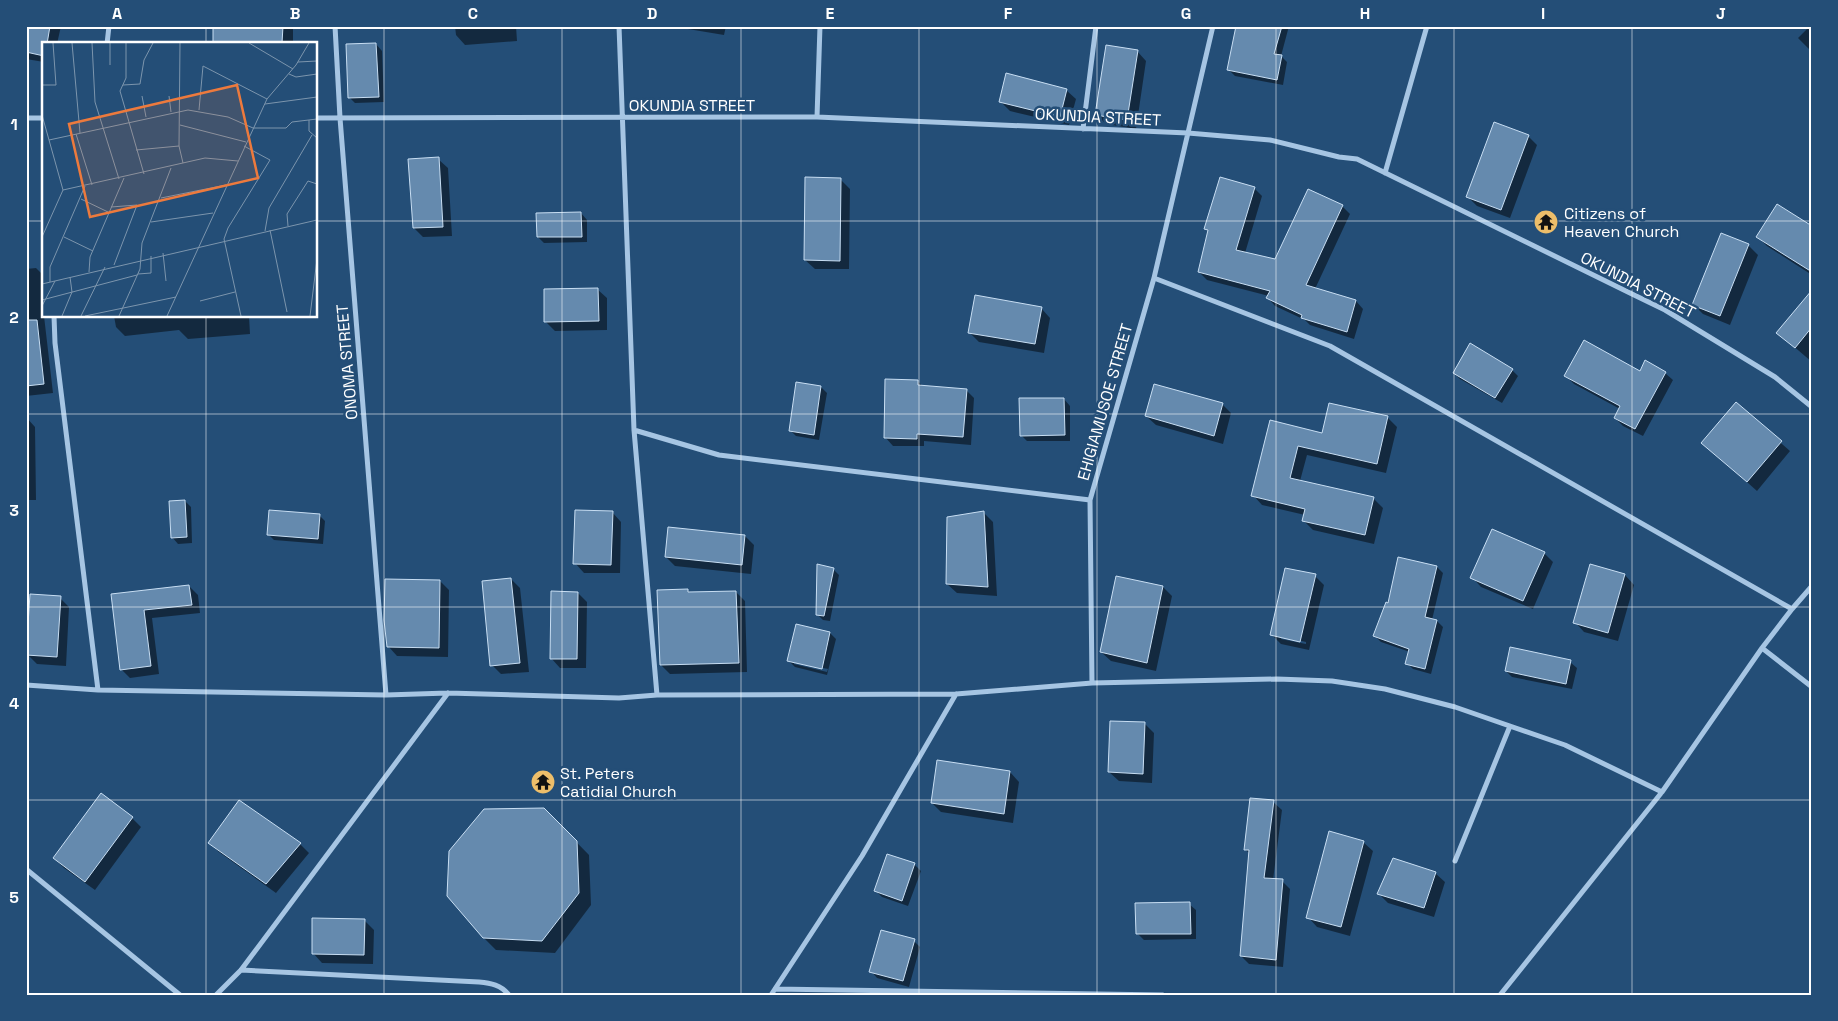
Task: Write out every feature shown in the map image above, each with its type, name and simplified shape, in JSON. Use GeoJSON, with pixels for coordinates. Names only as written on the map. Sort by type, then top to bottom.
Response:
{"type":"FeatureCollection","features":[{"type":"Feature","properties":{"kind":"street"},"geometry":{"type":"LineString","coordinates":[[107,42],[109,26]]}},
{"type":"Feature","properties":{"kind":"street","name":"ONOMA STREET"},"geometry":{"type":"LineString","coordinates":[[335,26],[340,118],[386,696]]}},
{"type":"Feature","properties":{"kind":"street"},"geometry":{"type":"LineString","coordinates":[[619,26],[634,430],[657,695]]}},
{"type":"Feature","properties":{"kind":"street"},"geometry":{"type":"LineString","coordinates":[[817,117],[820,26]]}},
{"type":"Feature","properties":{"kind":"street"},"geometry":{"type":"LineString","coordinates":[[1083,129],[1096,26]]}},
{"type":"Feature","properties":{"kind":"street","name":"EHIGIAMUSOE STREET"},"geometry":{"type":"LineString","coordinates":[[1092,683],[1090,500],[1154,278],[1213,26]]}},
{"type":"Feature","properties":{"kind":"street"},"geometry":{"type":"LineString","coordinates":[[1384,173],[1427,26]]}},
{"type":"Feature","properties":{"kind":"street","name":"OKUNDIA STREET"},"geometry":{"type":"LineString","coordinates":[[318,118],[817,117],[1188,133],[1270,140],[1357,160],[1665,310],[1776,378],[1812,407]]}},
{"type":"Feature","properties":{"kind":"street"},"geometry":{"type":"LineString","coordinates":[[26,118],[42,118]]}},
{"type":"Feature","properties":{"kind":"street"},"geometry":{"type":"LineString","coordinates":[[1154,278],[1330,346],[1792,609]]}},
{"type":"Feature","properties":{"kind":"street"},"geometry":{"type":"LineString","coordinates":[[54,318],[55,343],[98,690]]}},
{"type":"Feature","properties":{"kind":"street"},"geometry":{"type":"LineString","coordinates":[[634,430],[719,455],[1090,500]]}},
{"type":"Feature","properties":{"kind":"street"},"geometry":{"type":"LineString","coordinates":[[1500,995],[1662,792],[1762,648],[1812,586]]}},
{"type":"Feature","properties":{"kind":"street"},"geometry":{"type":"LineString","coordinates":[[1762,648],[1812,687]]}},
{"type":"Feature","properties":{"kind":"street"},"geometry":{"type":"LineString","coordinates":[[26,685],[98,690],[386,696],[448,693],[619,698],[657,695],[956,694],[1092,683],[1277,679],[1332,681],[1394,691],[1455,707],[1565,746],[1662,792]]}},
{"type":"Feature","properties":{"kind":"street"},"geometry":{"type":"LineString","coordinates":[[216,995],[241,970],[448,693]]}},
{"type":"Feature","properties":{"kind":"street"},"geometry":{"type":"LineString","coordinates":[[771,995],[862,856],[956,694]]}},
{"type":"Feature","properties":{"kind":"street"},"geometry":{"type":"LineString","coordinates":[[1455,861],[1510,726]]}},
{"type":"Feature","properties":{"kind":"street"},"geometry":{"type":"LineString","coordinates":[[26,869],[180,995]]}},
{"type":"Feature","properties":{"kind":"street"},"geometry":{"type":"LineString","coordinates":[[241,970],[493,983],[505,990],[509,995]]}},
{"type":"Feature","properties":{"kind":"street"},"geometry":{"type":"LineString","coordinates":[[775,989],[1163,995]]}},
{"type":"Feature","properties":{"kind":"building"},"geometry":{"type":"Polygon","coordinates":[[[26,26],[50,26],[47,42],[42,42],[42,56],[26,52],[26,26]]]}},
{"type":"Feature","properties":{"kind":"building"},"geometry":{"type":"Polygon","coordinates":[[[213,26],[283,26],[282,42],[213,42],[213,26]]]}},
{"type":"Feature","properties":{"kind":"building"},"geometry":{"type":"Polygon","coordinates":[[[1236,26],[1282,26],[1274,54],[1282,55],[1277,80],[1227,70],[1236,26]]]}},
{"type":"Feature","properties":{"kind":"building"},"geometry":{"type":"Polygon","coordinates":[[[376,43],[379,97],[348,98],[346,44],[376,43]]]}},
{"type":"Feature","properties":{"kind":"building"},"geometry":{"type":"Polygon","coordinates":[[[1106,45],[1138,50],[1127,120],[1095,115],[1106,45]]]}},
{"type":"Feature","properties":{"kind":"building"},"geometry":{"type":"Polygon","coordinates":[[[1006,73],[1067,89],[1060,117],[999,102],[1006,73]]]}},
{"type":"Feature","properties":{"kind":"building"},"geometry":{"type":"Polygon","coordinates":[[[1494,122],[1529,135],[1501,210],[1466,197],[1494,122]]]}},
{"type":"Feature","properties":{"kind":"building"},"geometry":{"type":"Polygon","coordinates":[[[439,157],[443,227],[413,228],[408,159],[439,157]]]}},
{"type":"Feature","properties":{"kind":"building"},"geometry":{"type":"Polygon","coordinates":[[[805,177],[841,178],[840,261],[804,260],[805,177]]]}},
{"type":"Feature","properties":{"kind":"building"},"geometry":{"type":"Polygon","coordinates":[[[1220,177],[1255,187],[1236,250],[1275,259],[1308,189],[1343,205],[1306,285],[1356,300],[1347,332],[1301,318],[1302,315],[1266,298],[1270,291],[1198,272],[1208,230],[1204,229],[1220,177]]]}},
{"type":"Feature","properties":{"kind":"building"},"geometry":{"type":"Polygon","coordinates":[[[1777,204],[1812,226],[1812,272],[1756,237],[1777,204]]]}},
{"type":"Feature","properties":{"kind":"building"},"geometry":{"type":"Polygon","coordinates":[[[581,212],[582,237],[537,237],[536,213],[581,212]]]}},
{"type":"Feature","properties":{"kind":"building"},"geometry":{"type":"Polygon","coordinates":[[[1721,233],[1749,244],[1720,316],[1692,305],[1721,233]]]}},
{"type":"Feature","properties":{"kind":"building"},"geometry":{"type":"Polygon","coordinates":[[[598,288],[599,321],[544,322],[544,289],[598,288]]]}},
{"type":"Feature","properties":{"kind":"building"},"geometry":{"type":"Polygon","coordinates":[[[1812,290],[1812,327],[1795,348],[1776,333],[1812,290]]]}},
{"type":"Feature","properties":{"kind":"building"},"geometry":{"type":"Polygon","coordinates":[[[975,295],[1042,307],[1035,344],[968,333],[975,295]]]}},
{"type":"Feature","properties":{"kind":"building"},"geometry":{"type":"Polygon","coordinates":[[[26,320],[37,320],[44,384],[26,386],[26,320]]]}},
{"type":"Feature","properties":{"kind":"building"},"geometry":{"type":"Polygon","coordinates":[[[1584,340],[1640,371],[1645,360],[1666,372],[1635,429],[1614,418],[1620,406],[1564,376],[1584,340]]]}},
{"type":"Feature","properties":{"kind":"building"},"geometry":{"type":"Polygon","coordinates":[[[1470,343],[1513,369],[1495,398],[1453,373],[1470,343]]]}},
{"type":"Feature","properties":{"kind":"building"},"geometry":{"type":"Polygon","coordinates":[[[885,379],[918,380],[918,385],[967,389],[963,437],[917,434],[917,439],[884,438],[885,379]]]}},
{"type":"Feature","properties":{"kind":"building"},"geometry":{"type":"Polygon","coordinates":[[[796,382],[821,386],[814,435],[789,431],[796,382]]]}},
{"type":"Feature","properties":{"kind":"building"},"geometry":{"type":"Polygon","coordinates":[[[1154,384],[1223,403],[1214,436],[1145,416],[1154,384]]]}},
{"type":"Feature","properties":{"kind":"building"},"geometry":{"type":"Polygon","coordinates":[[[1019,398],[1064,398],[1065,435],[1020,436],[1019,398]]]}},
{"type":"Feature","properties":{"kind":"building"},"geometry":{"type":"Polygon","coordinates":[[[1736,402],[1782,441],[1747,482],[1701,443],[1736,402]]]}},
{"type":"Feature","properties":{"kind":"building"},"geometry":{"type":"Polygon","coordinates":[[[1329,403],[1388,416],[1377,464],[1298,446],[1290,478],[1374,497],[1365,535],[1302,521],[1305,509],[1251,496],[1270,420],[1322,433],[1329,403]]]}},
{"type":"Feature","properties":{"kind":"building"},"geometry":{"type":"Polygon","coordinates":[[[185,500],[187,537],[171,538],[169,501],[185,500]]]}},
{"type":"Feature","properties":{"kind":"building"},"geometry":{"type":"Polygon","coordinates":[[[269,510],[320,514],[318,539],[267,535],[269,510]]]}},
{"type":"Feature","properties":{"kind":"building"},"geometry":{"type":"Polygon","coordinates":[[[575,510],[613,511],[611,565],[573,564],[575,510]]]}},
{"type":"Feature","properties":{"kind":"building"},"geometry":{"type":"Polygon","coordinates":[[[984,511],[988,587],[946,584],[947,517],[984,511]]]}},
{"type":"Feature","properties":{"kind":"building"},"geometry":{"type":"Polygon","coordinates":[[[668,527],[745,535],[742,565],[665,557],[668,527]]]}},
{"type":"Feature","properties":{"kind":"building"},"geometry":{"type":"Polygon","coordinates":[[[1492,529],[1545,552],[1523,601],[1470,578],[1492,529]]]}},
{"type":"Feature","properties":{"kind":"building"},"geometry":{"type":"Polygon","coordinates":[[[1398,557],[1437,566],[1425,617],[1437,620],[1425,669],[1405,664],[1409,649],[1373,636],[1386,602],[1388,603],[1398,557]]]}},
{"type":"Feature","properties":{"kind":"building"},"geometry":{"type":"Polygon","coordinates":[[[817,564],[834,568],[824,616],[816,615],[817,564]]]}},
{"type":"Feature","properties":{"kind":"building"},"geometry":{"type":"Polygon","coordinates":[[[1590,564],[1625,574],[1608,633],[1573,623],[1590,564]]]}},
{"type":"Feature","properties":{"kind":"building"},"geometry":{"type":"Polygon","coordinates":[[[1285,568],[1316,574],[1300,642],[1270,635],[1285,568]]]}},
{"type":"Feature","properties":{"kind":"building"},"geometry":{"type":"Polygon","coordinates":[[[1116,576],[1163,586],[1147,663],[1100,652],[1116,576]]]}},
{"type":"Feature","properties":{"kind":"building"},"geometry":{"type":"Polygon","coordinates":[[[511,578],[520,663],[490,666],[482,581],[511,578]]]}},
{"type":"Feature","properties":{"kind":"building"},"geometry":{"type":"Polygon","coordinates":[[[385,579],[440,580],[439,648],[387,647],[384,620],[385,579]]]}},
{"type":"Feature","properties":{"kind":"building"},"geometry":{"type":"Polygon","coordinates":[[[189,585],[192,605],[144,610],[151,666],[120,670],[111,594],[189,585]]]}},
{"type":"Feature","properties":{"kind":"building"},"geometry":{"type":"Polygon","coordinates":[[[688,589],[688,592],[736,591],[739,663],[660,665],[657,590],[688,589]]]}},
{"type":"Feature","properties":{"kind":"building"},"geometry":{"type":"Polygon","coordinates":[[[551,591],[578,592],[577,659],[550,659],[551,591]]]}},
{"type":"Feature","properties":{"kind":"building"},"geometry":{"type":"Polygon","coordinates":[[[30,594],[61,596],[57,657],[26,655],[30,594]]]}},
{"type":"Feature","properties":{"kind":"building"},"geometry":{"type":"Polygon","coordinates":[[[796,624],[830,632],[822,669],[787,661],[796,624]]]}},
{"type":"Feature","properties":{"kind":"building"},"geometry":{"type":"Polygon","coordinates":[[[1510,647],[1571,660],[1566,684],[1505,671],[1510,647]]]}},
{"type":"Feature","properties":{"kind":"building"},"geometry":{"type":"Polygon","coordinates":[[[1110,721],[1145,722],[1143,774],[1108,772],[1110,721]]]}},
{"type":"Feature","properties":{"kind":"building"},"geometry":{"type":"Polygon","coordinates":[[[937,760],[1010,771],[1004,814],[931,803],[937,760]]]}},
{"type":"Feature","properties":{"kind":"building"},"geometry":{"type":"Polygon","coordinates":[[[101,793],[133,817],[85,882],[53,858],[101,793]]]}},
{"type":"Feature","properties":{"kind":"building"},"geometry":{"type":"Polygon","coordinates":[[[1250,798],[1274,800],[1264,878],[1283,879],[1276,960],[1240,956],[1249,850],[1244,850],[1250,798]]]}},
{"type":"Feature","properties":{"kind":"building"},"geometry":{"type":"Polygon","coordinates":[[[239,800],[301,843],[266,884],[208,843],[239,800]]]}},
{"type":"Feature","properties":{"kind":"building"},"geometry":{"type":"Polygon","coordinates":[[[544,808],[577,841],[579,893],[542,941],[483,938],[447,896],[449,851],[484,809],[544,808]]]}},
{"type":"Feature","properties":{"kind":"building"},"geometry":{"type":"Polygon","coordinates":[[[1329,831],[1364,841],[1341,927],[1306,918],[1329,831]]]}},
{"type":"Feature","properties":{"kind":"building"},"geometry":{"type":"Polygon","coordinates":[[[887,854],[915,863],[902,901],[874,891],[887,854]]]}},
{"type":"Feature","properties":{"kind":"building"},"geometry":{"type":"Polygon","coordinates":[[[1393,858],[1436,872],[1424,908],[1377,894],[1393,858]]]}},
{"type":"Feature","properties":{"kind":"building"},"geometry":{"type":"Polygon","coordinates":[[[1190,902],[1191,934],[1136,934],[1135,903],[1190,902]]]}},
{"type":"Feature","properties":{"kind":"building"},"geometry":{"type":"Polygon","coordinates":[[[312,918],[365,919],[364,955],[312,954],[312,918]]]}},
{"type":"Feature","properties":{"kind":"building"},"geometry":{"type":"Polygon","coordinates":[[[881,930],[915,939],[903,981],[869,972],[881,930]]]}},
{"type":"Feature","properties":{"kind":"place","name":"Citizens of Heaven Church"},"geometry":{"type":"Point","coordinates":[1546,222]}},
{"type":"Feature","properties":{"kind":"place","name":"St. Peters Catidial Church"},"geometry":{"type":"Point","coordinates":[543,782]}}]}
